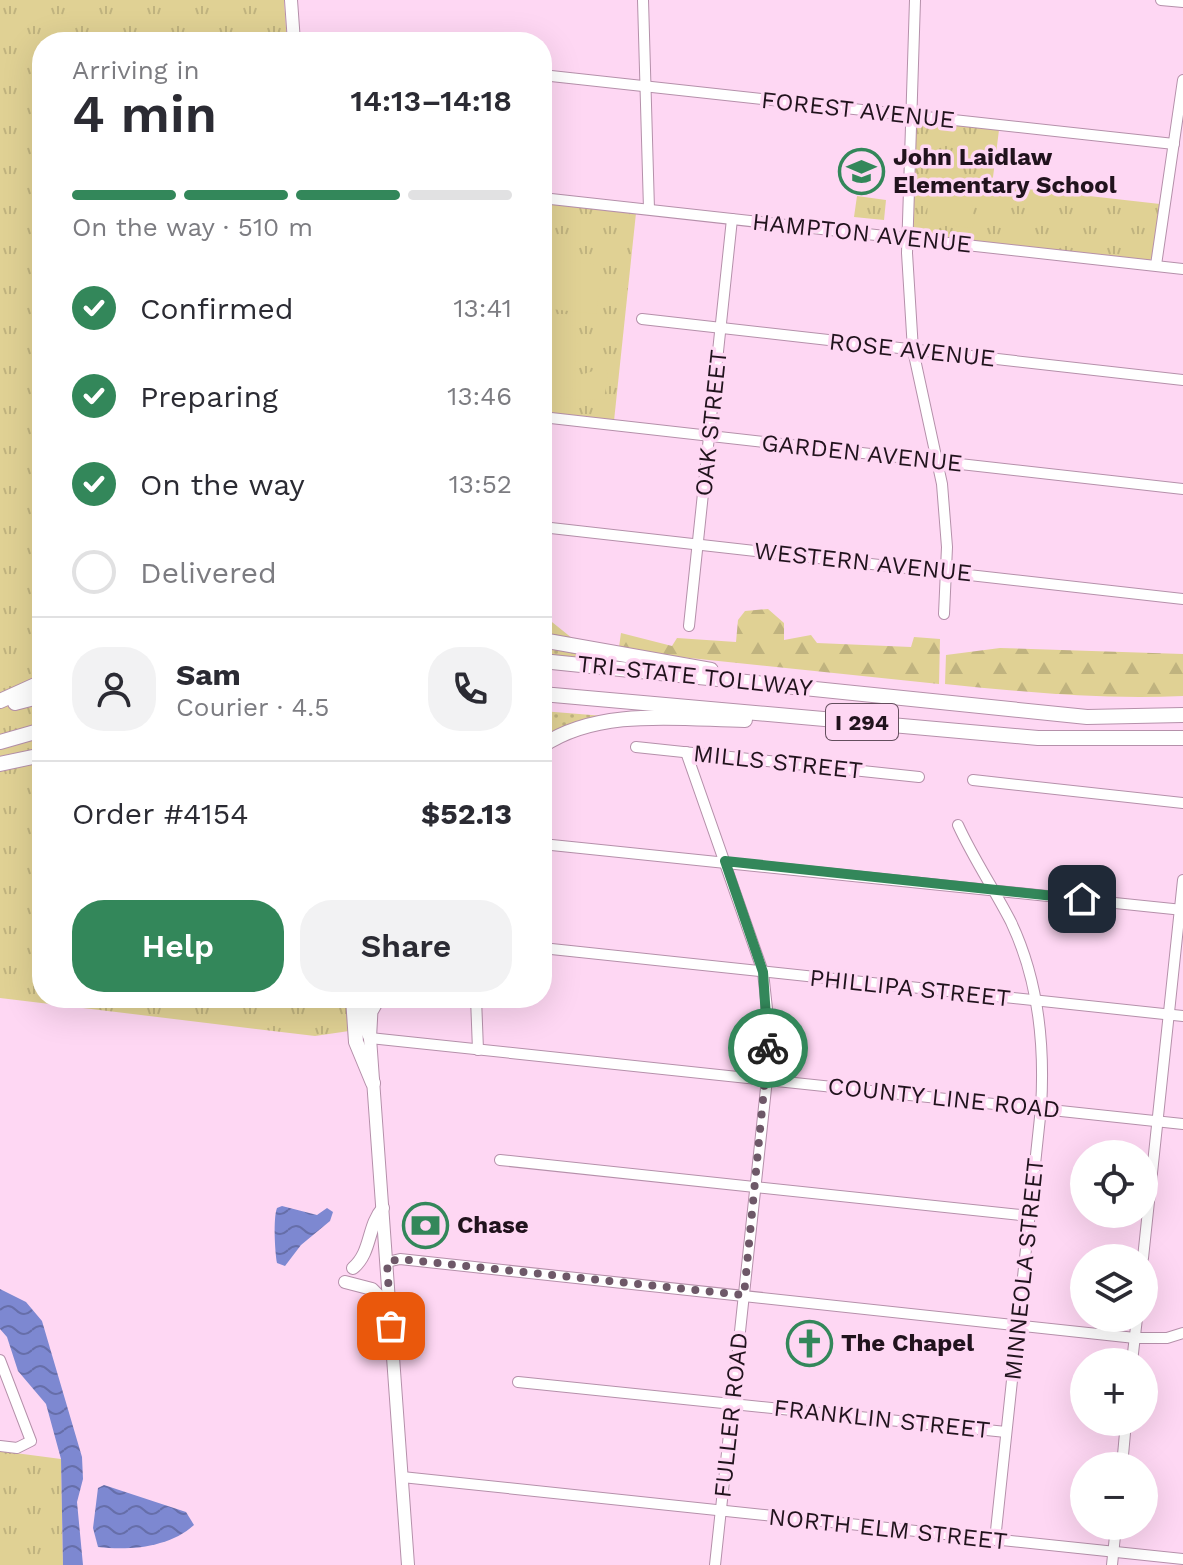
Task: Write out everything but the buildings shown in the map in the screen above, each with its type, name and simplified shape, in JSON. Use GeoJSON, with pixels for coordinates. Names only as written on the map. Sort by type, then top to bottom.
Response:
{"type":"FeatureCollection","features":[{"type":"Feature","properties":{"kind":"highway"},"geometry":{"type":"LineString","coordinates":[[552,642],[681,664],[770,684]]}},
{"type":"Feature","properties":{"kind":"highway","name":"TRI-STATE TOLLWAY"},"geometry":{"type":"LineString","coordinates":[[552,662],[1087,717],[1183,715]]}},
{"type":"Feature","properties":{"kind":"highway"},"geometry":{"type":"LineString","coordinates":[[0,701],[32,687]]}},
{"type":"Feature","properties":{"kind":"highway","name":"TRI-STATE TOLLWAY"},"geometry":{"type":"LineString","coordinates":[[552,695],[1038,738],[1183,738]]}},
{"type":"Feature","properties":{"kind":"highway"},"geometry":{"type":"LineString","coordinates":[[0,708],[32,699]]}},
{"type":"Feature","properties":{"kind":"highway"},"geometry":{"type":"LineString","coordinates":[[552,741],[573,730],[641,719],[829,719]]}},
{"type":"Feature","properties":{"kind":"highway"},"geometry":{"type":"LineString","coordinates":[[0,742],[32,733]]}},
{"type":"Feature","properties":{"kind":"highway"},"geometry":{"type":"LineString","coordinates":[[0,764],[32,757]]}},
{"type":"Feature","properties":{"kind":"highway"},"geometry":{"type":"LineString","coordinates":[[354,1008],[356,1042],[373,1083]]}},
{"type":"Feature","properties":{"kind":"main road"},"geometry":{"type":"LineString","coordinates":[[291,0],[293,32]]}},
{"type":"Feature","properties":{"kind":"main road"},"geometry":{"type":"LineString","coordinates":[[362,1008],[363,1023],[370,1038]]}},
{"type":"Feature","properties":{"kind":"main road"},"geometry":{"type":"LineString","coordinates":[[373,1008],[370,1038],[408,1565]]}},
{"type":"Feature","properties":{"kind":"main road"},"geometry":{"type":"LineString","coordinates":[[353,1268],[367,1249],[373,1219],[383,1208]]}},
{"type":"Feature","properties":{"kind":"main road"},"geometry":{"type":"LineString","coordinates":[[345,1282],[372,1289],[389,1306]]}},
{"type":"Feature","properties":{"kind":"street"},"geometry":{"type":"LineString","coordinates":[[643,0],[649,209]]}},
{"type":"Feature","properties":{"kind":"street"},"geometry":{"type":"LineString","coordinates":[[915,0],[908,238],[913,350],[939,462],[947,547],[944,614]]}},
{"type":"Feature","properties":{"kind":"street"},"geometry":{"type":"LineString","coordinates":[[1161,0],[1183,2]]}},
{"type":"Feature","properties":{"kind":"street","name":"FOREST AVENUE"},"geometry":{"type":"LineString","coordinates":[[552,76],[1174,144]]}},
{"type":"Feature","properties":{"kind":"street"},"geometry":{"type":"LineString","coordinates":[[1156,265],[1183,80]]}},
{"type":"Feature","properties":{"kind":"street","name":"HAMPTON AVENUE"},"geometry":{"type":"LineString","coordinates":[[552,199],[1183,269]]}},
{"type":"Feature","properties":{"kind":"street","name":"OAK STREET"},"geometry":{"type":"LineString","coordinates":[[689,626],[732,219]]}},
{"type":"Feature","properties":{"kind":"street","name":"ROSE AVENUE"},"geometry":{"type":"LineString","coordinates":[[642,319],[1183,380]]}},
{"type":"Feature","properties":{"kind":"street","name":"GARDEN AVENUE"},"geometry":{"type":"LineString","coordinates":[[552,418],[1183,489]]}},
{"type":"Feature","properties":{"kind":"street","name":"WESTERN AVENUE"},"geometry":{"type":"LineString","coordinates":[[552,528],[1183,599]]}},
{"type":"Feature","properties":{"kind":"street","name":"MILLS STREET"},"geometry":{"type":"LineString","coordinates":[[636,747],[919,777]]}},
{"type":"Feature","properties":{"kind":"street","name":"FULLER ROAD"},"geometry":{"type":"LineString","coordinates":[[686,752],[763,972],[769,1027],[767,1079],[715,1565]]}},
{"type":"Feature","properties":{"kind":"street"},"geometry":{"type":"LineString","coordinates":[[973,780],[1183,803]]}},
{"type":"Feature","properties":{"kind":"street","name":"MINNEOLA STREET"},"geometry":{"type":"LineString","coordinates":[[958,825],[1022,949],[1037,1001],[1043,1048],[1041,1108],[995,1540]]}},
{"type":"Feature","properties":{"kind":"street"},"geometry":{"type":"LineString","coordinates":[[552,845],[1181,910]]}},
{"type":"Feature","properties":{"kind":"street"},"geometry":{"type":"LineString","coordinates":[[1145,1244],[1183,880]]}},
{"type":"Feature","properties":{"kind":"street","name":"PHILLIPA STREET"},"geometry":{"type":"LineString","coordinates":[[552,949],[1183,1016]]}},
{"type":"Feature","properties":{"kind":"street"},"geometry":{"type":"LineString","coordinates":[[476,1008],[478,1050]]}},
{"type":"Feature","properties":{"kind":"street","name":"COUNTY LINE ROAD"},"geometry":{"type":"LineString","coordinates":[[370,1038],[1183,1124]]}},
{"type":"Feature","properties":{"kind":"street"},"geometry":{"type":"LineString","coordinates":[[500,1160],[1029,1216]]}},
{"type":"Feature","properties":{"kind":"street"},"geometry":{"type":"LineString","coordinates":[[387,1262],[400,1259],[1135,1338],[1167,1338],[1183,1333]]}},
{"type":"Feature","properties":{"kind":"street"},"geometry":{"type":"LineString","coordinates":[[1134,1348],[1136,1332]]}},
{"type":"Feature","properties":{"kind":"street"},"geometry":{"type":"LineString","coordinates":[[0,1360],[31,1441],[17,1448],[0,1446]]}},
{"type":"Feature","properties":{"kind":"street","name":"FRANKLIN STREET"},"geometry":{"type":"LineString","coordinates":[[518,1382],[1006,1432]]}},
{"type":"Feature","properties":{"kind":"street","name":"NORTH ELM STREET"},"geometry":{"type":"LineString","coordinates":[[402,1477],[995,1540],[1112,1559],[1183,1559]]}},
{"type":"Feature","properties":{"kind":"green space"},"geometry":{"type":"Polygon","coordinates":[[[0,0],[284,0],[286,32],[32,32],[32,1002],[0,998],[0,0]]]}},
{"type":"Feature","properties":{"kind":"green space"},"geometry":{"type":"Polygon","coordinates":[[[922,122],[999,130],[992,185],[1160,204],[1153,256],[1149,261],[917,234],[913,229],[916,127],[922,122]]]}},
{"type":"Feature","properties":{"kind":"green space"},"geometry":{"type":"Polygon","coordinates":[[[929,175],[951,179],[965,190],[972,206],[973,228],[930,223],[927,220],[929,175]]]}},
{"type":"Feature","properties":{"kind":"green space"},"geometry":{"type":"Polygon","coordinates":[[[857,196],[886,200],[884,220],[854,217],[857,196]]]}},
{"type":"Feature","properties":{"kind":"green space"},"geometry":{"type":"Polygon","coordinates":[[[552,204],[636,213],[614,421],[552,414],[552,204]]]}},
{"type":"Feature","properties":{"kind":"green space"},"geometry":{"type":"Polygon","coordinates":[[[552,260],[602,265],[596,314],[552,309],[552,260]]]}},
{"type":"Feature","properties":{"kind":"green space"},"geometry":{"type":"Polygon","coordinates":[[[552,323],[579,326],[571,398],[552,396],[552,323]]]}},
{"type":"Feature","properties":{"kind":"green space"},"geometry":{"type":"Polygon","coordinates":[[[596,370],[608,371],[604,400],[572,399],[581,375],[596,370]]]}},
{"type":"Feature","properties":{"kind":"green space"},"geometry":{"type":"Polygon","coordinates":[[[768,609],[784,623],[784,640],[811,635],[817,643],[911,647],[914,637],[940,639],[939,684],[632,652],[619,647],[621,633],[672,646],[677,638],[736,642],[738,620],[745,611],[768,609]]]}},
{"type":"Feature","properties":{"kind":"green space"},"geometry":{"type":"Polygon","coordinates":[[[552,622],[593,655],[620,666],[552,657],[552,622]]]}},
{"type":"Feature","properties":{"kind":"green space"},"geometry":{"type":"Polygon","coordinates":[[[1000,648],[1183,654],[1183,696],[1094,696],[945,684],[946,655],[1000,648]]]}},
{"type":"Feature","properties":{"kind":"green space"},"geometry":{"type":"Polygon","coordinates":[[[552,712],[604,716],[552,737],[552,712]]]}},
{"type":"Feature","properties":{"kind":"green space"},"geometry":{"type":"Polygon","coordinates":[[[83,1008],[351,1008],[349,1031],[315,1036],[83,1008]]]}},
{"type":"Feature","properties":{"kind":"green space"},"geometry":{"type":"Polygon","coordinates":[[[0,1451],[61,1459],[63,1565],[0,1565],[0,1451]]]}},
{"type":"Feature","properties":{"kind":"water"},"geometry":{"type":"Polygon","coordinates":[[[282,1206],[317,1215],[327,1208],[333,1212],[330,1221],[301,1245],[285,1266],[277,1263],[275,1243],[276,1213],[277,1208],[282,1206]]]}},
{"type":"Feature","properties":{"kind":"water"},"geometry":{"type":"Polygon","coordinates":[[[0,1289],[26,1302],[42,1321],[82,1457],[83,1479],[77,1502],[83,1565],[63,1565],[61,1459],[46,1404],[18,1371],[7,1337],[0,1329],[0,1289]]]}},
{"type":"Feature","properties":{"kind":"water"},"geometry":{"type":"Polygon","coordinates":[[[104,1485],[186,1512],[194,1525],[173,1538],[149,1546],[98,1547],[93,1528],[98,1488],[104,1485]]]}},
{"type":"Feature","properties":{"kind":"way so far"},"geometry":{"type":"LineString","coordinates":[[391,1326],[387,1262],[400,1259],[744,1295],[768,1048]]}},
{"type":"Feature","properties":{"kind":"place","name":"John Laidlaw Elementary School"},"geometry":{"type":"Point","coordinates":[862,171]}},
{"type":"Feature","properties":{"kind":"place","name":"Chase"},"geometry":{"type":"Point","coordinates":[426,1225]}},
{"type":"Feature","properties":{"kind":"place","name":"The Chapel"},"geometry":{"type":"Point","coordinates":[810,1343]}},
{"type":"Feature","properties":{"kind":"route"},"geometry":{"type":"LineString","coordinates":[[768,1048],[763,972],[725,861],[1082,899]]}}]}
